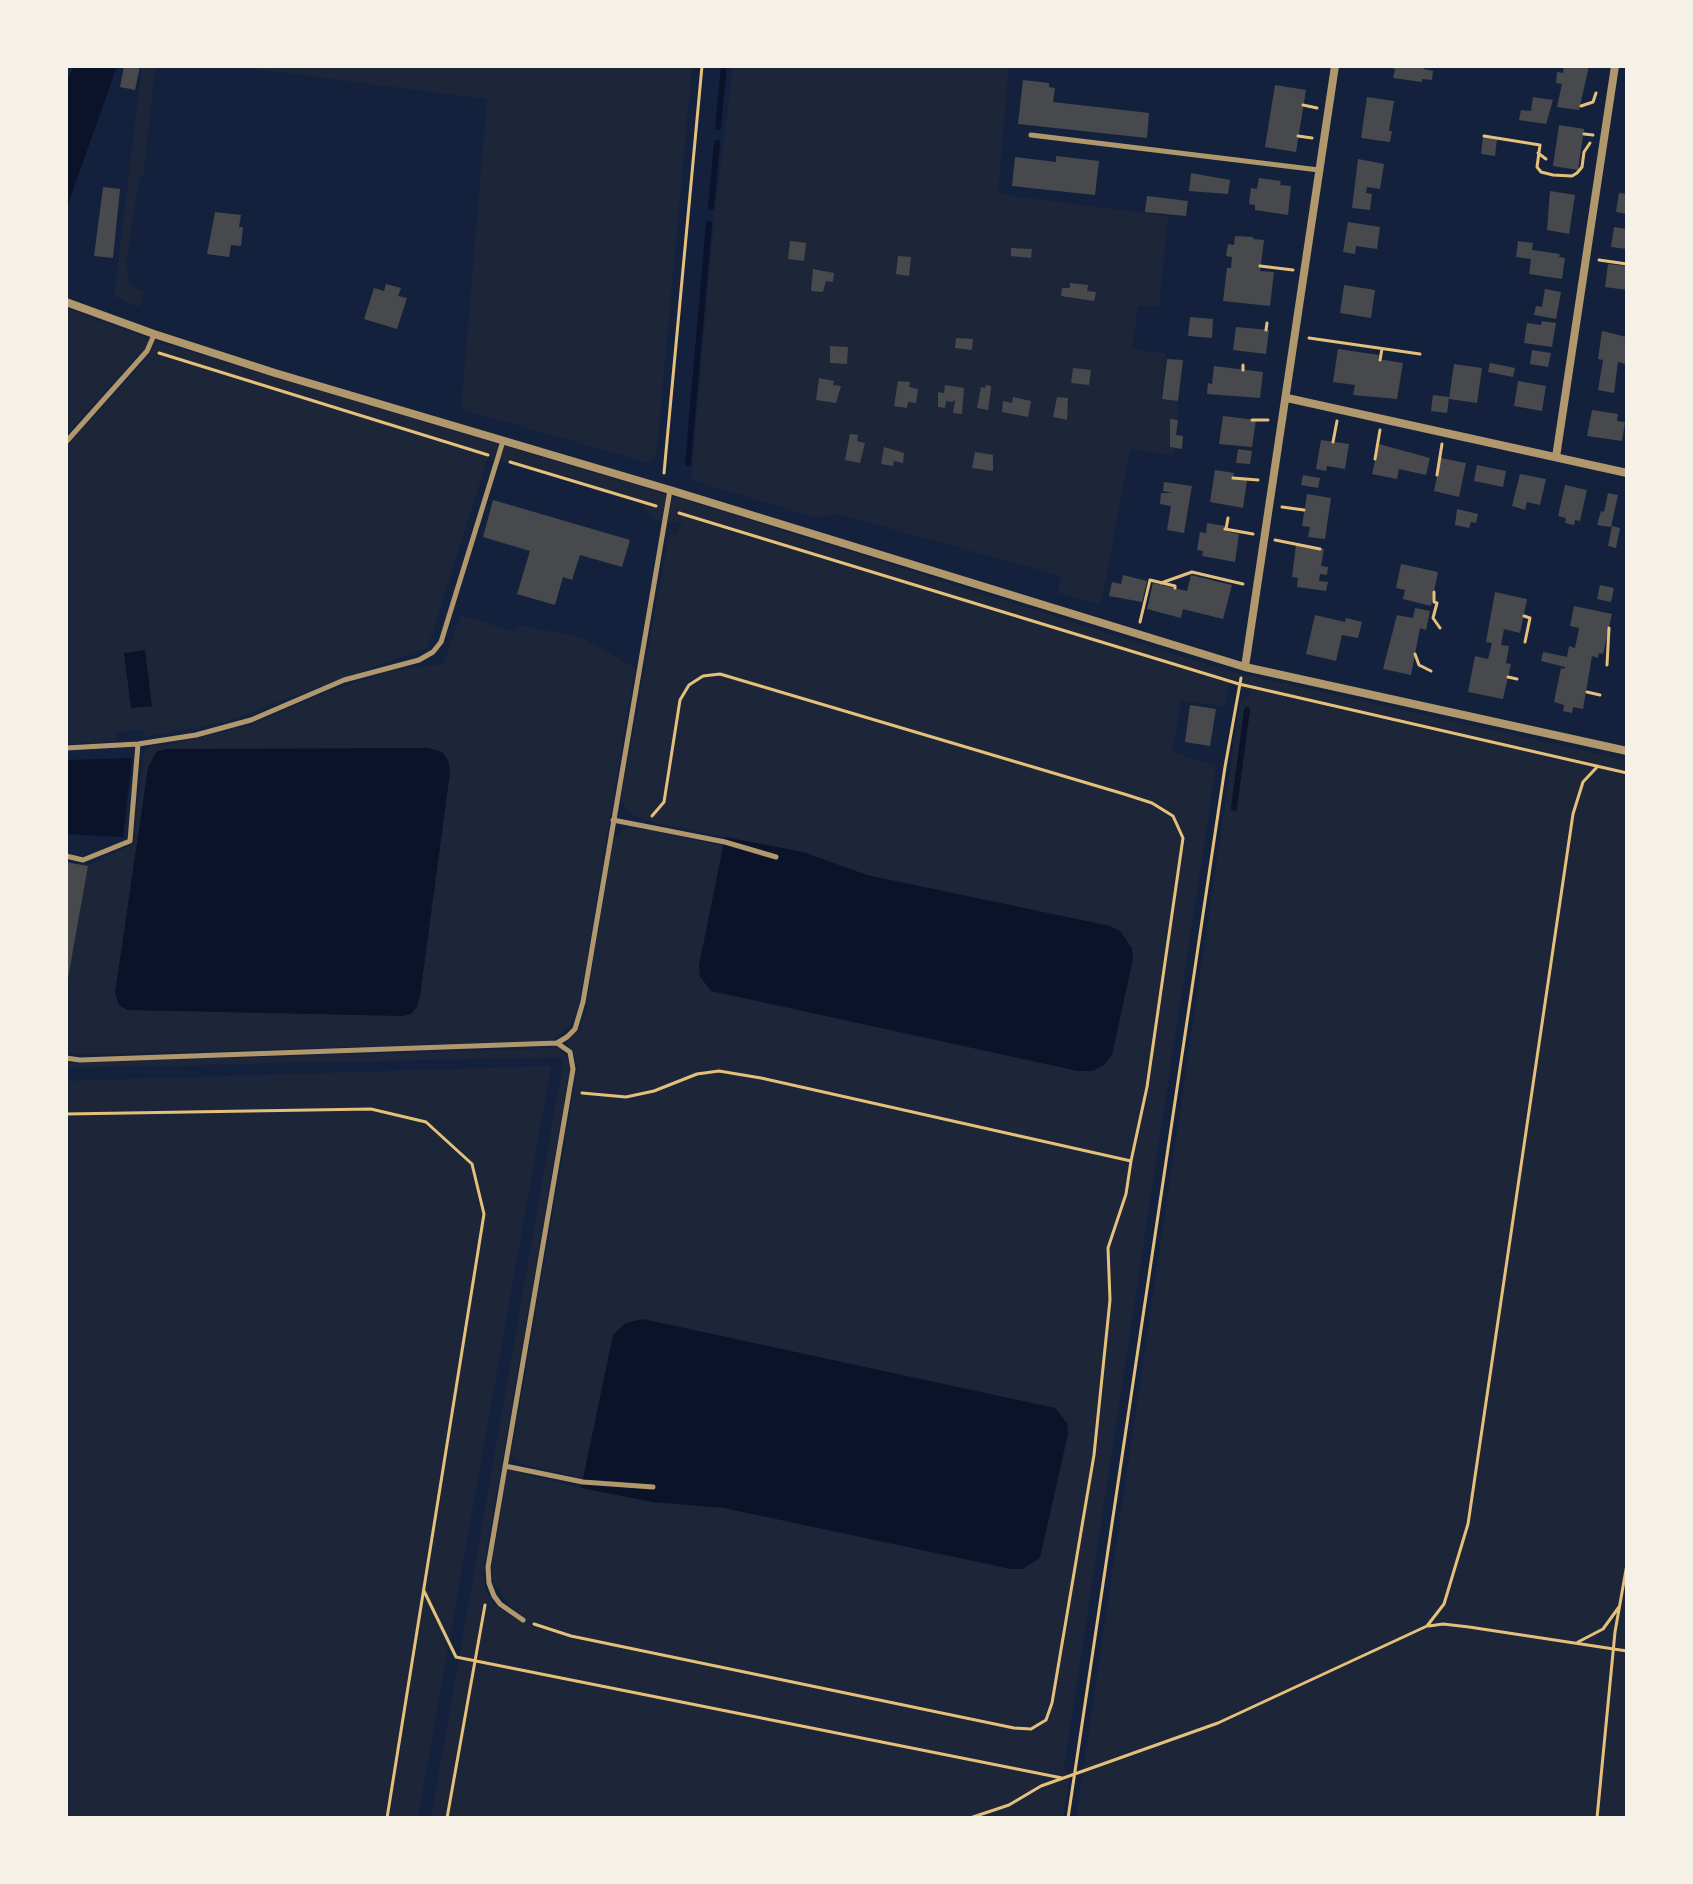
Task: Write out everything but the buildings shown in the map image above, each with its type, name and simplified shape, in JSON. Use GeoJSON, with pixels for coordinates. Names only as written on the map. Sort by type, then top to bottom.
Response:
{"type":"FeatureCollection","features":[{"type":"Feature","properties":{"kind":"street"},"geometry":{"type":"LineString","coordinates":[[1245,667],[1335,66]]}},
{"type":"Feature","properties":{"kind":"street"},"geometry":{"type":"LineString","coordinates":[[1556,457],[1615,66]]}},
{"type":"Feature","properties":{"kind":"street"},"geometry":{"type":"LineString","coordinates":[[66,302],[154,334],[1245,667],[1627,751]]}},
{"type":"Feature","properties":{"kind":"street"},"geometry":{"type":"LineString","coordinates":[[1287,398],[1627,473]]}},
{"type":"Feature","properties":{"kind":"lane"},"geometry":{"type":"LineString","coordinates":[[1031,135],[1319,170]]}},
{"type":"Feature","properties":{"kind":"lane"},"geometry":{"type":"LineString","coordinates":[[66,442],[148,348],[154,334]]}},
{"type":"Feature","properties":{"kind":"lane"},"geometry":{"type":"LineString","coordinates":[[66,748],[138,744],[196,735],[251,720],[344,680],[419,660],[433,652],[441,642],[503,440]]}},
{"type":"Feature","properties":{"kind":"lane"},"geometry":{"type":"LineString","coordinates":[[66,1058],[80,1060],[557,1043],[575,1029],[580,1015],[666,509],[666,489]]}},
{"type":"Feature","properties":{"kind":"lane"},"geometry":{"type":"LineString","coordinates":[[66,856],[83,860],[130,841],[138,744]]}},
{"type":"Feature","properties":{"kind":"lane"},"geometry":{"type":"LineString","coordinates":[[613,820],[725,842],[776,857]]}},
{"type":"Feature","properties":{"kind":"lane"},"geometry":{"type":"LineString","coordinates":[[523,1620],[500,1604],[489,1583],[488,1567],[568,1092],[572,1059],[570,1052],[557,1043]]}},
{"type":"Feature","properties":{"kind":"lane"},"geometry":{"type":"LineString","coordinates":[[505,1466],[583,1482],[653,1487]]}},
{"type":"Feature","properties":{"kind":"path"},"geometry":{"type":"LineString","coordinates":[[666,489],[702,66]]}},
{"type":"Feature","properties":{"kind":"path"},"geometry":{"type":"LineString","coordinates":[[1581,106],[1593,102],[1599,81]]}},
{"type":"Feature","properties":{"kind":"path"},"geometry":{"type":"LineString","coordinates":[[1484,136],[1540,145],[1537,167],[1541,172],[1572,176],[1582,167],[1584,152],[1594,135]]}},
{"type":"Feature","properties":{"kind":"path"},"geometry":{"type":"LineString","coordinates":[[1538,153],[1546,159]]}},
{"type":"Feature","properties":{"kind":"path"},"geometry":{"type":"LineString","coordinates":[[1587,258],[1627,264]]}},
{"type":"Feature","properties":{"kind":"path"},"geometry":{"type":"LineString","coordinates":[[1260,266],[1305,272]]}},
{"type":"Feature","properties":{"kind":"path"},"geometry":{"type":"LineString","coordinates":[[1266,330],[1267,323]]}},
{"type":"Feature","properties":{"kind":"path"},"geometry":{"type":"LineString","coordinates":[[1296,336],[1420,354]]}},
{"type":"Feature","properties":{"kind":"path"},"geometry":{"type":"LineString","coordinates":[[148,348],[497,458],[1239,684],[1627,773]]}},
{"type":"Feature","properties":{"kind":"path"},"geometry":{"type":"LineString","coordinates":[[1380,360],[1382,349]]}},
{"type":"Feature","properties":{"kind":"path"},"geometry":{"type":"LineString","coordinates":[[1333,442],[1339,409]]}},
{"type":"Feature","properties":{"kind":"path"},"geometry":{"type":"LineString","coordinates":[[1375,459],[1383,419]]}},
{"type":"Feature","properties":{"kind":"path"},"geometry":{"type":"LineString","coordinates":[[1437,475],[1445,432]]}},
{"type":"Feature","properties":{"kind":"path"},"geometry":{"type":"LineString","coordinates":[[1233,478],[1274,483]]}},
{"type":"Feature","properties":{"kind":"path"},"geometry":{"type":"LineString","coordinates":[[1271,505],[1304,510]]}},
{"type":"Feature","properties":{"kind":"path"},"geometry":{"type":"LineString","coordinates":[[1226,529],[1228,518]]}},
{"type":"Feature","properties":{"kind":"path"},"geometry":{"type":"LineString","coordinates":[[1161,583],[1192,572],[1258,588]]}},
{"type":"Feature","properties":{"kind":"path"},"geometry":{"type":"LineString","coordinates":[[1137,634],[1150,580],[1175,588]]}},
{"type":"Feature","properties":{"kind":"path"},"geometry":{"type":"LineString","coordinates":[[1434,592],[1434,602],[1437,603],[1433,618],[1440,628]]}},
{"type":"Feature","properties":{"kind":"path"},"geometry":{"type":"LineString","coordinates":[[1524,616],[1530,618],[1525,642]]}},
{"type":"Feature","properties":{"kind":"path"},"geometry":{"type":"LineString","coordinates":[[1607,665],[1609,628]]}},
{"type":"Feature","properties":{"kind":"path"},"geometry":{"type":"LineString","coordinates":[[1415,654],[1419,665],[1431,671]]}},
{"type":"Feature","properties":{"kind":"path"},"geometry":{"type":"LineString","coordinates":[[523,1620],[571,1636],[1014,1728],[1031,1729],[1046,1720],[1052,1703],[1094,1455],[1110,1300],[1108,1248],[1126,1194],[1147,1087],[1183,838],[1173,816],[1152,803],[720,674],[703,676],[689,685],[680,700],[664,802],[655,815],[638,824]]}},
{"type":"Feature","properties":{"kind":"path"},"geometry":{"type":"LineString","coordinates":[[1508,677],[1517,679]]}},
{"type":"Feature","properties":{"kind":"path"},"geometry":{"type":"LineString","coordinates":[[1068,1818],[1239,684]]}},
{"type":"Feature","properties":{"kind":"path"},"geometry":{"type":"LineString","coordinates":[[1587,692],[1600,695]]}},
{"type":"Feature","properties":{"kind":"path"},"geometry":{"type":"LineString","coordinates":[[1427,1626],[1444,1604],[1468,1524],[1573,814],[1583,782],[1598,766]]}},
{"type":"Feature","properties":{"kind":"path"},"geometry":{"type":"LineString","coordinates":[[568,1092],[626,1097],[654,1091],[697,1074],[719,1071],[1131,1161]]}},
{"type":"Feature","properties":{"kind":"path"},"geometry":{"type":"LineString","coordinates":[[66,1114],[371,1109],[426,1122],[472,1164],[484,1214],[387,1818]]}},
{"type":"Feature","properties":{"kind":"path"},"geometry":{"type":"LineString","coordinates":[[1597,1818],[1614,1649],[1627,1564]]}},
{"type":"Feature","properties":{"kind":"path"},"geometry":{"type":"LineString","coordinates":[[447,1818],[489,1583]]}},
{"type":"Feature","properties":{"kind":"path"},"geometry":{"type":"LineString","coordinates":[[424,1591],[456,1657],[1066,1779]]}},
{"type":"Feature","properties":{"kind":"path"},"geometry":{"type":"LineString","coordinates":[[1574,1643],[1590,1638],[1603,1629],[1613,1619],[1621,1603]]}},
{"type":"Feature","properties":{"kind":"path"},"geometry":{"type":"LineString","coordinates":[[970,1818],[1009,1805],[1041,1786],[1218,1723],[1427,1626],[1456,1626],[1627,1651]]}},
{"type":"Feature","properties":{"kind":"shaded area"},"geometry":{"type":"Polygon","coordinates":[[[74,66],[117,66],[66,210],[66,82],[74,66]]]}},
{"type":"Feature","properties":{"kind":"shaded area"},"geometry":{"type":"Polygon","coordinates":[[[142,66],[155,66],[144,172],[139,180],[126,262],[130,285],[145,292],[139,307],[114,296],[142,66]]]}},
{"type":"Feature","properties":{"kind":"shaded area"},"geometry":{"type":"Polygon","coordinates":[[[231,66],[692,66],[654,459],[645,462],[461,409],[487,99],[231,66]]]}},
{"type":"Feature","properties":{"kind":"shaded area"},"geometry":{"type":"Polygon","coordinates":[[[733,66],[1009,66],[998,194],[1168,216],[1159,307],[1138,306],[1132,349],[1166,354],[1161,399],[1179,401],[1174,455],[1130,449],[1101,604],[1058,593],[1061,576],[838,514],[814,517],[691,480],[715,209],[733,66]]]}},
{"type":"Feature","properties":{"kind":"shaded area"},"geometry":{"type":"Polygon","coordinates":[[[66,308],[157,342],[695,503],[1228,671],[1627,760],[1627,1818],[1076,1818],[1240,703],[1250,692],[1229,683],[1225,706],[1181,701],[1172,752],[1216,766],[1064,1768],[1069,1779],[1063,1818],[431,1818],[564,1057],[66,1068],[66,1063],[557,1048],[567,1057],[570,1068],[483,1572],[485,1591],[495,1605],[521,1622],[522,1616],[509,1605],[493,1583],[491,1570],[508,1470],[581,1488],[583,1478],[526,1465],[511,1456],[578,1066],[573,1050],[566,1043],[579,1031],[584,1019],[613,839],[626,828],[723,846],[725,837],[635,816],[626,809],[621,799],[669,534],[675,536],[683,520],[674,524],[654,519],[639,502],[488,457],[428,647],[225,722],[145,737],[143,729],[117,732],[116,741],[66,744],[66,447],[151,354],[143,350],[66,435],[66,308]]]}},
{"type":"Feature","properties":{"kind":"shaded area"},"geometry":{"type":"Polygon","coordinates":[[[461,615],[515,632],[518,625],[583,638],[635,668],[579,1003],[570,1027],[553,1039],[544,1041],[83,1055],[66,1052],[66,981],[88,866],[133,844],[144,752],[150,746],[251,725],[332,690],[396,670],[443,664],[461,615]]]}},
{"type":"Feature","properties":{"kind":"shaded area"},"geometry":{"type":"Polygon","coordinates":[[[145,650],[152,706],[131,708],[124,653],[145,650]]]}},
{"type":"Feature","properties":{"kind":"shaded area"},"geometry":{"type":"Polygon","coordinates":[[[428,748],[442,752],[448,760],[450,773],[420,996],[411,1014],[127,1010],[119,1005],[115,993],[148,768],[156,752],[165,749],[428,748]]]}},
{"type":"Feature","properties":{"kind":"shaded area"},"geometry":{"type":"Polygon","coordinates":[[[132,758],[123,837],[66,834],[66,760],[132,758]]]}},
{"type":"Feature","properties":{"kind":"shaded area"},"geometry":{"type":"Polygon","coordinates":[[[725,837],[803,852],[867,875],[1110,926],[1120,931],[1132,948],[1133,959],[1112,1055],[1103,1066],[1092,1071],[1078,1071],[711,991],[700,977],[699,965],[725,837]]]}},
{"type":"Feature","properties":{"kind":"shaded area"},"geometry":{"type":"Polygon","coordinates":[[[551,1066],[418,1818],[66,1818],[66,1081],[551,1066]]]}},
{"type":"Feature","properties":{"kind":"shaded area"},"geometry":{"type":"Polygon","coordinates":[[[643,1319],[1055,1408],[1067,1423],[1068,1434],[1040,1558],[1022,1569],[1011,1569],[724,1508],[653,1502],[581,1488],[613,1335],[626,1323],[643,1319]]]}},
{"type":"Feature","properties":{"kind":"waterway"},"geometry":{"type":"LineString","coordinates":[[718,127],[724,66]]}},
{"type":"Feature","properties":{"kind":"waterway"},"geometry":{"type":"LineString","coordinates":[[711,207],[717,143]]}},
{"type":"Feature","properties":{"kind":"waterway"},"geometry":{"type":"LineString","coordinates":[[688,463],[709,224]]}},
{"type":"Feature","properties":{"kind":"waterway"},"geometry":{"type":"LineString","coordinates":[[1234,808],[1247,710]]}}]}
